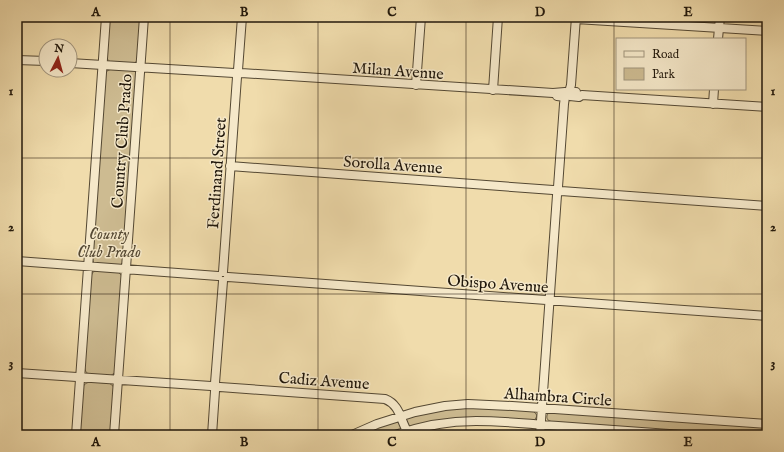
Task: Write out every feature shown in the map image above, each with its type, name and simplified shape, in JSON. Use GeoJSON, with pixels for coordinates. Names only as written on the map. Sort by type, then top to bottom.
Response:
{"type":"FeatureCollection","features":[{"type":"Feature","properties":{"kind":"street","name":"Country Club Prado"},"geometry":{"type":"LineString","coordinates":[[76,435],[106,17]]}},
{"type":"Feature","properties":{"kind":"street","name":"Country Club Prado"},"geometry":{"type":"LineString","coordinates":[[114,435],[144,17]]}},
{"type":"Feature","properties":{"kind":"street","name":"Ferdinand Street"},"geometry":{"type":"LineString","coordinates":[[212,435],[230,166],[242,17]]}},
{"type":"Feature","properties":{"kind":"street"},"geometry":{"type":"LineString","coordinates":[[416,85],[421,17]]}},
{"type":"Feature","properties":{"kind":"street"},"geometry":{"type":"LineString","coordinates":[[493,90],[498,17]]}},
{"type":"Feature","properties":{"kind":"street"},"geometry":{"type":"LineString","coordinates":[[718,38],[720,17]]}},
{"type":"Feature","properties":{"kind":"street"},"geometry":{"type":"LineString","coordinates":[[540,435],[564,104],[571,85],[576,18],[767,31]]}},
{"type":"Feature","properties":{"kind":"street"},"geometry":{"type":"LineString","coordinates":[[17,60],[38,61]]}},
{"type":"Feature","properties":{"kind":"street","name":"Milan Avenue"},"geometry":{"type":"LineString","coordinates":[[78,63],[553,93],[556,96],[567,94],[579,97],[582,95],[767,107]]}},
{"type":"Feature","properties":{"kind":"street"},"geometry":{"type":"LineString","coordinates":[[713,104],[714,90]]}},
{"type":"Feature","properties":{"kind":"street","name":"Sorolla Avenue"},"geometry":{"type":"LineString","coordinates":[[230,166],[767,206]]}},
{"type":"Feature","properties":{"kind":"street","name":"Obispo Avenue"},"geometry":{"type":"LineString","coordinates":[[17,261],[767,316]]}},
{"type":"Feature","properties":{"kind":"street","name":"Cadiz Avenue"},"geometry":{"type":"LineString","coordinates":[[17,373],[385,399],[394,405],[407,431]]}},
{"type":"Feature","properties":{"kind":"street","name":"Alhambra Circle"},"geometry":{"type":"LineString","coordinates":[[352,435],[377,424],[400,417],[433,408],[457,405],[542,408],[767,424]]}},
{"type":"Feature","properties":{"kind":"street","name":"Alhambra Circle"},"geometry":{"type":"LineString","coordinates":[[395,435],[437,424],[491,421],[683,435]]}},
{"type":"Feature","properties":{"kind":"green space"},"geometry":{"type":"Polygon","coordinates":[[[109,17],[141,17],[138,57],[136,62],[133,64],[112,63],[107,59],[109,17]]]}},
{"type":"Feature","properties":{"kind":"green space","name":"County Club Prado"},"geometry":{"type":"Polygon","coordinates":[[[111,69],[133,70],[137,75],[124,261],[119,266],[96,264],[93,261],[92,256],[105,74],[111,69]]]}},
{"type":"Feature","properties":{"kind":"green space","name":"County Club Prado"},"geometry":{"type":"Polygon","coordinates":[[[93,272],[118,272],[123,278],[116,371],[110,376],[90,375],[86,372],[84,366],[91,276],[93,272]]]}},
{"type":"Feature","properties":{"kind":"green space"},"geometry":{"type":"Polygon","coordinates":[[[89,382],[109,383],[113,386],[115,391],[111,435],[79,435],[82,388],[89,382]]]}},
{"type":"Feature","properties":{"kind":"green space"},"geometry":{"type":"Polygon","coordinates":[[[484,407],[533,411],[537,416],[534,421],[410,427],[407,425],[406,420],[407,418],[443,408],[484,407]]]}},
{"type":"Feature","properties":{"kind":"green space"},"geometry":{"type":"Polygon","coordinates":[[[549,412],[767,428],[767,435],[738,435],[552,422],[547,418],[549,412]]]}},
{"type":"Feature","properties":{"kind":"green space"},"geometry":{"type":"Polygon","coordinates":[[[399,421],[402,429],[387,435],[357,435],[364,432],[399,421]]]}}]}
